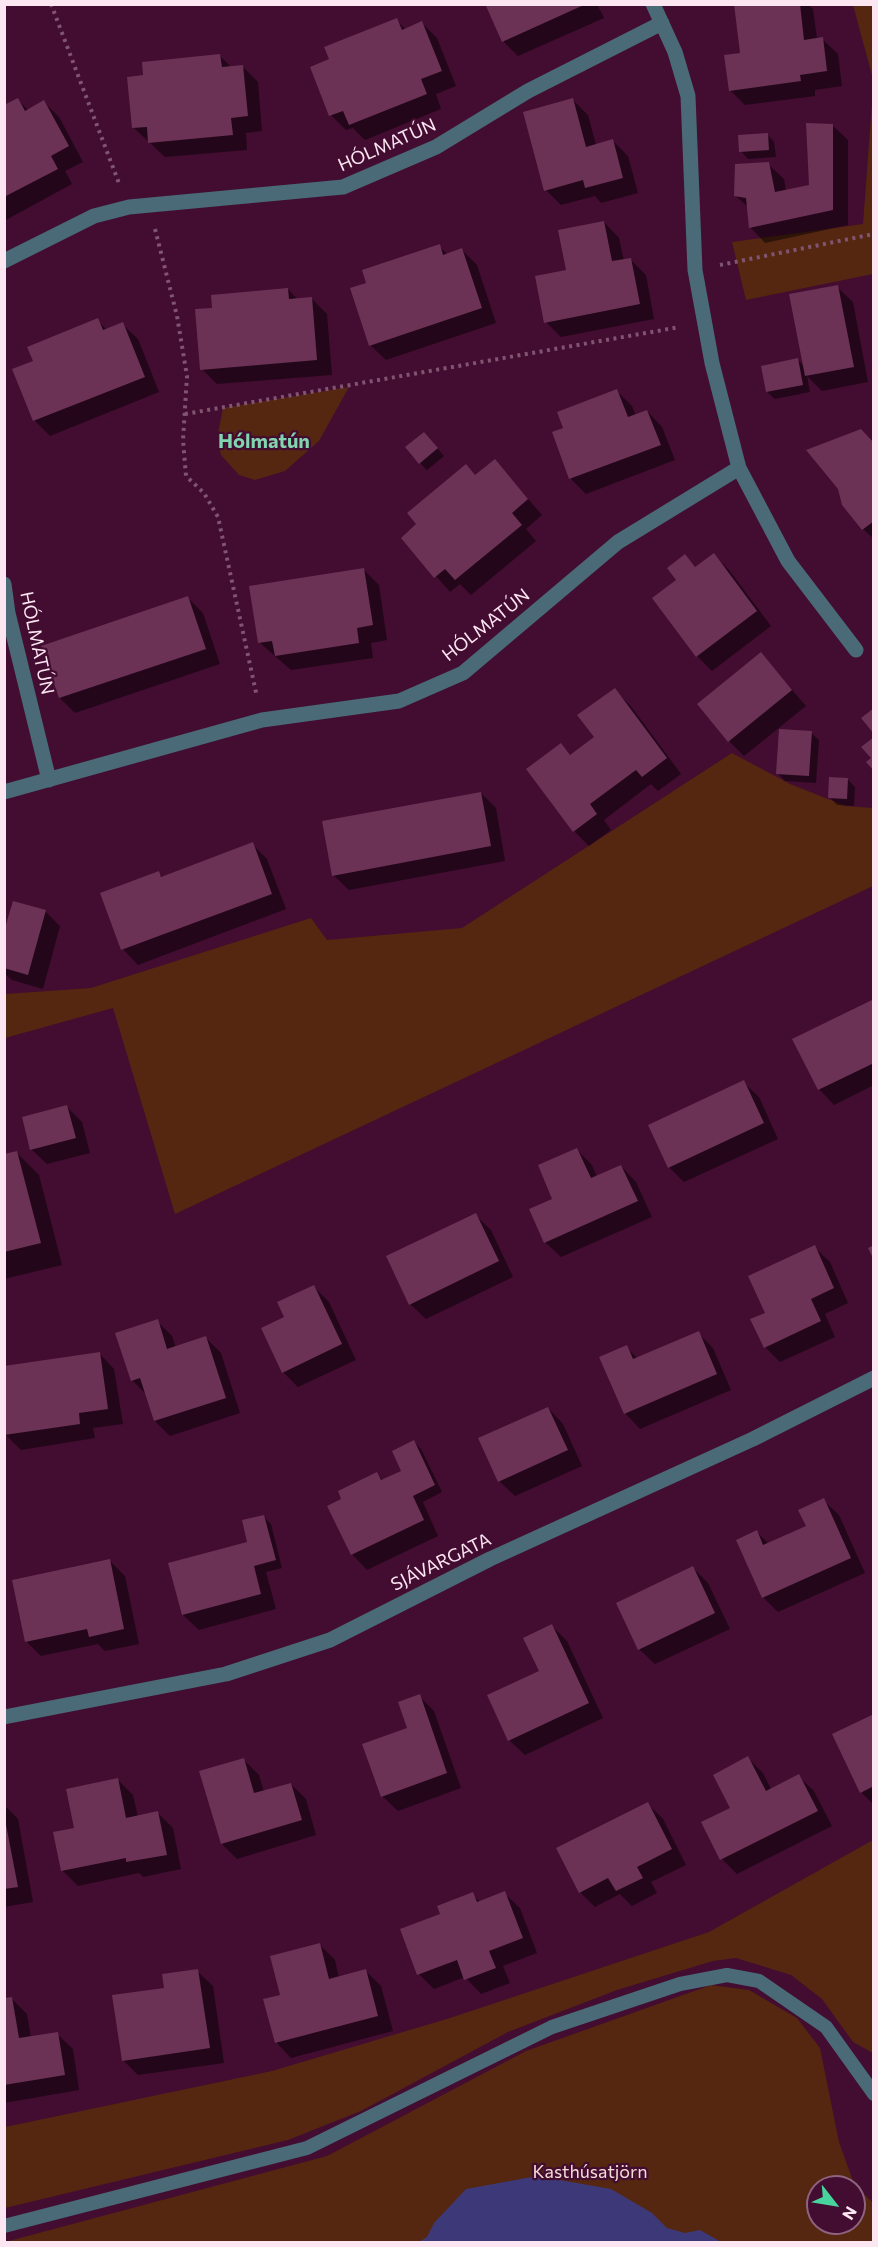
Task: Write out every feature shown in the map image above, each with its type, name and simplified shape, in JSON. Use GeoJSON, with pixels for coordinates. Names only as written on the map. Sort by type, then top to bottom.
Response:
{"type":"FeatureCollection","features":[{"type":"Feature","properties":{"kind":"street"},"geometry":{"type":"LineString","coordinates":[[653,4],[675,52],[688,96],[695,270],[723,411],[739,468],[788,561],[856,650]]}},
{"type":"Feature","properties":{"kind":"street","name":"HÓLMATÚN"},"geometry":{"type":"LineString","coordinates":[[4,261],[94,216],[129,207],[343,187],[436,147],[528,91],[662,23]]}},
{"type":"Feature","properties":{"kind":"street","name":"HÓLMATÚN"},"geometry":{"type":"LineString","coordinates":[[4,792],[262,720],[399,701],[463,673],[618,542],[739,468]]}},
{"type":"Feature","properties":{"kind":"street","name":"HÓLMATÚN"},"geometry":{"type":"LineString","coordinates":[[4,584],[8,613],[49,780]]}},
{"type":"Feature","properties":{"kind":"street","name":"SJÁVARGATA"},"geometry":{"type":"LineString","coordinates":[[4,1717],[226,1674],[330,1640],[490,1559],[753,1439],[873,1378]]}},
{"type":"Feature","properties":{"kind":"lane"},"geometry":{"type":"LineString","coordinates":[[4,2226],[307,2148],[382,2113],[552,2027],[680,1984],[727,1975],[759,1981],[826,2027],[873,2094]]}},
{"type":"Feature","properties":{"kind":"path"},"geometry":{"type":"LineString","coordinates":[[51,4],[129,207]]}},
{"type":"Feature","properties":{"kind":"path"},"geometry":{"type":"LineString","coordinates":[[149,205],[177,316],[187,376],[183,463],[186,476],[204,493],[218,517],[262,720]]}},
{"type":"Feature","properties":{"kind":"path"},"geometry":{"type":"LineString","coordinates":[[695,270],[873,234]]}},
{"type":"Feature","properties":{"kind":"path"},"geometry":{"type":"LineString","coordinates":[[185,414],[437,372],[705,323]]}},
{"type":"Feature","properties":{"kind":"green space"},"geometry":{"type":"Polygon","coordinates":[[[853,5],[873,5],[873,79],[853,5]]]}},
{"type":"Feature","properties":{"kind":"green space"},"geometry":{"type":"Polygon","coordinates":[[[873,89],[873,274],[746,300],[732,242],[863,224],[873,89]]]}},
{"type":"Feature","properties":{"kind":"green space"},"geometry":{"type":"Polygon","coordinates":[[[349,387],[319,441],[285,471],[255,480],[239,475],[221,455],[217,439],[223,408],[349,387]]]}},
{"type":"Feature","properties":{"kind":"green space"},"geometry":{"type":"Polygon","coordinates":[[[732,753],[790,784],[846,806],[873,808],[873,886],[175,1214],[113,1008],[5,1038],[5,994],[91,988],[311,918],[327,940],[462,928],[732,753]]]}},
{"type":"Feature","properties":{"kind":"green space"},"geometry":{"type":"Polygon","coordinates":[[[873,1840],[873,2053],[853,2042],[822,1999],[791,1975],[736,1958],[713,1961],[617,1990],[508,2032],[361,2111],[288,2140],[5,2208],[5,2127],[272,2071],[450,2018],[709,1932],[873,1840]]]}},
{"type":"Feature","properties":{"kind":"green space","name":"Kasthúsatjörn"},"geometry":{"type":"Polygon","coordinates":[[[711,1985],[749,1990],[797,2018],[820,2048],[839,2142],[851,2175],[806,2175],[806,2235],[866,2235],[866,2196],[874,2204],[873,2242],[5,2242],[327,2156],[526,2051],[711,1985]]]}},
{"type":"Feature","properties":{"kind":"shaded area"},"geometry":{"type":"Polygon","coordinates":[[[537,2176],[611,2189],[652,2213],[667,2228],[685,2233],[700,2230],[721,2242],[419,2242],[427,2237],[434,2223],[466,2189],[537,2176]]]}},
{"type":"Feature","properties":{"kind":"building"},"geometry":{"type":"Polygon","coordinates":[[[488,4],[586,4],[502,42],[486,6],[488,4]]]}},
{"type":"Feature","properties":{"kind":"building"},"geometry":{"type":"Polygon","coordinates":[[[734,4],[800,4],[804,40],[823,37],[827,71],[800,75],[801,81],[729,91],[724,55],[740,53],[734,4]]]}},
{"type":"Feature","properties":{"kind":"building"},"geometry":{"type":"Polygon","coordinates":[[[397,18],[402,30],[422,21],[442,71],[421,79],[427,94],[349,125],[343,111],[329,116],[310,67],[329,59],[324,47],[397,18]]]}},
{"type":"Feature","properties":{"kind":"building"},"geometry":{"type":"Polygon","coordinates":[[[220,54],[222,67],[243,65],[248,116],[231,118],[233,135],[148,143],[147,127],[132,128],[127,77],[143,75],[142,62],[220,54]]]}},
{"type":"Feature","properties":{"kind":"building"},"geometry":{"type":"Polygon","coordinates":[[[18,98],[25,111],[44,100],[69,146],[51,156],[58,169],[4,197],[4,105],[18,98]]]}},
{"type":"Feature","properties":{"kind":"building"},"geometry":{"type":"Polygon","coordinates":[[[573,98],[586,147],[613,139],[623,178],[585,188],[583,180],[544,191],[523,112],[573,98]]]}},
{"type":"Feature","properties":{"kind":"building"},"geometry":{"type":"Polygon","coordinates":[[[806,123],[833,124],[833,210],[749,228],[746,198],[734,196],[735,164],[769,162],[775,192],[809,185],[806,123]]]}},
{"type":"Feature","properties":{"kind":"building"},"geometry":{"type":"Polygon","coordinates":[[[768,133],[769,150],[739,152],[738,135],[768,133]]]}},
{"type":"Feature","properties":{"kind":"building"},"geometry":{"type":"Polygon","coordinates":[[[604,221],[612,261],[631,258],[640,304],[544,323],[535,276],[566,270],[558,230],[604,221]]]}},
{"type":"Feature","properties":{"kind":"building"},"geometry":{"type":"Polygon","coordinates":[[[440,244],[443,255],[462,248],[482,308],[369,346],[350,288],[366,283],[362,270],[440,244]]]}},
{"type":"Feature","properties":{"kind":"building"},"geometry":{"type":"Polygon","coordinates":[[[838,285],[854,367],[805,376],[789,294],[838,285]]]}},
{"type":"Feature","properties":{"kind":"building"},"geometry":{"type":"Polygon","coordinates":[[[288,288],[289,299],[312,297],[317,360],[200,370],[195,309],[212,308],[211,295],[288,288]]]}},
{"type":"Feature","properties":{"kind":"building"},"geometry":{"type":"Polygon","coordinates":[[[98,318],[103,330],[123,322],[145,377],[33,421],[12,369],[33,361],[27,347],[98,318]]]}},
{"type":"Feature","properties":{"kind":"building"},"geometry":{"type":"Polygon","coordinates":[[[798,358],[803,385],[766,392],[761,366],[798,358]]]}},
{"type":"Feature","properties":{"kind":"building"},"geometry":{"type":"Polygon","coordinates":[[[617,389],[628,417],[647,410],[661,445],[569,479],[552,432],[563,428],[557,412],[617,389]]]}},
{"type":"Feature","properties":{"kind":"building"},"geometry":{"type":"Polygon","coordinates":[[[861,429],[874,443],[874,521],[862,530],[842,505],[838,489],[806,450],[861,429]]]}},
{"type":"Feature","properties":{"kind":"building"},"geometry":{"type":"Polygon","coordinates":[[[424,432],[438,448],[419,464],[405,447],[424,432]]]}},
{"type":"Feature","properties":{"kind":"building"},"geometry":{"type":"Polygon","coordinates":[[[495,459],[528,499],[512,513],[522,525],[455,580],[445,569],[434,578],[401,538],[416,524],[407,513],[466,464],[475,475],[495,459]]]}},
{"type":"Feature","properties":{"kind":"building"},"geometry":{"type":"Polygon","coordinates":[[[714,553],[757,611],[696,657],[652,598],[676,580],[667,568],[685,554],[695,567],[714,553]]]}},
{"type":"Feature","properties":{"kind":"building"},"geometry":{"type":"Polygon","coordinates":[[[364,568],[373,625],[357,628],[359,643],[275,656],[272,641],[258,643],[249,586],[364,568]]]}},
{"type":"Feature","properties":{"kind":"building"},"geometry":{"type":"Polygon","coordinates":[[[188,596],[206,649],[59,698],[41,646],[188,596]]]}},
{"type":"Feature","properties":{"kind":"building"},"geometry":{"type":"Polygon","coordinates":[[[761,652],[792,690],[728,742],[697,704],[761,652]]]}},
{"type":"Feature","properties":{"kind":"building"},"geometry":{"type":"Polygon","coordinates":[[[615,688],[667,758],[642,777],[636,770],[590,804],[597,814],[573,832],[526,769],[561,743],[570,755],[594,737],[577,715],[615,688]]]}},
{"type":"Feature","properties":{"kind":"building"},"geometry":{"type":"Polygon","coordinates":[[[874,708],[874,734],[861,718],[874,708]]]}},
{"type":"Feature","properties":{"kind":"building"},"geometry":{"type":"Polygon","coordinates":[[[779,729],[812,731],[809,776],[776,774],[779,729]]]}},
{"type":"Feature","properties":{"kind":"building"},"geometry":{"type":"Polygon","coordinates":[[[874,737],[874,771],[866,762],[871,758],[861,747],[874,737]]]}},
{"type":"Feature","properties":{"kind":"building"},"geometry":{"type":"Polygon","coordinates":[[[829,777],[848,778],[847,799],[828,798],[829,777]]]}},
{"type":"Feature","properties":{"kind":"building"},"geometry":{"type":"Polygon","coordinates":[[[481,792],[491,846],[332,876],[322,821],[481,792]]]}},
{"type":"Feature","properties":{"kind":"building"},"geometry":{"type":"Polygon","coordinates":[[[253,842],[272,894],[121,950],[100,893],[159,871],[161,877],[253,842]]]}},
{"type":"Feature","properties":{"kind":"building"},"geometry":{"type":"Polygon","coordinates":[[[13,901],[46,910],[28,975],[4,968],[4,931],[13,901]]]}},
{"type":"Feature","properties":{"kind":"building"},"geometry":{"type":"Polygon","coordinates":[[[874,999],[874,1063],[818,1090],[792,1039],[874,999]]]}},
{"type":"Feature","properties":{"kind":"building"},"geometry":{"type":"Polygon","coordinates":[[[744,1080],[764,1123],[668,1168],[648,1125],[744,1080]]]}},
{"type":"Feature","properties":{"kind":"building"},"geometry":{"type":"Polygon","coordinates":[[[67,1105],[76,1138],[30,1150],[22,1117],[67,1105]]]}},
{"type":"Feature","properties":{"kind":"building"},"geometry":{"type":"Polygon","coordinates":[[[577,1148],[591,1178],[621,1165],[638,1201],[544,1243],[529,1209],[552,1199],[538,1165],[577,1148]]]}},
{"type":"Feature","properties":{"kind":"building"},"geometry":{"type":"Polygon","coordinates":[[[17,1151],[41,1243],[4,1252],[4,1154],[17,1151]]]}},
{"type":"Feature","properties":{"kind":"building"},"geometry":{"type":"Polygon","coordinates":[[[476,1213],[499,1261],[409,1305],[386,1256],[476,1213]]]}},
{"type":"Feature","properties":{"kind":"building"},"geometry":{"type":"Polygon","coordinates":[[[815,1245],[834,1288],[811,1299],[821,1321],[764,1348],[750,1319],[765,1313],[748,1276],[815,1245]]]}},
{"type":"Feature","properties":{"kind":"building"},"geometry":{"type":"Polygon","coordinates":[[[874,1245],[874,1260],[868,1248],[874,1245]]]}},
{"type":"Feature","properties":{"kind":"building"},"geometry":{"type":"Polygon","coordinates":[[[314,1285],[342,1344],[282,1373],[261,1328],[284,1317],[277,1302],[314,1285]]]}},
{"type":"Feature","properties":{"kind":"building"},"geometry":{"type":"Polygon","coordinates":[[[158,1319],[167,1349],[206,1336],[226,1398],[154,1421],[140,1378],[131,1381],[115,1333],[158,1319]]]}},
{"type":"Feature","properties":{"kind":"building"},"geometry":{"type":"Polygon","coordinates":[[[699,1331],[717,1374],[624,1414],[599,1357],[627,1345],[633,1359],[699,1331]]]}},
{"type":"Feature","properties":{"kind":"building"},"geometry":{"type":"Polygon","coordinates":[[[100,1352],[108,1409],[79,1413],[80,1424],[4,1435],[4,1366],[100,1352]]]}},
{"type":"Feature","properties":{"kind":"building"},"geometry":{"type":"Polygon","coordinates":[[[548,1407],[568,1450],[498,1482],[478,1438],[548,1407]]]}},
{"type":"Feature","properties":{"kind":"building"},"geometry":{"type":"Polygon","coordinates":[[[414,1440],[435,1485],[413,1496],[424,1520],[351,1555],[327,1506],[341,1499],[338,1491],[377,1472],[381,1480],[401,1471],[392,1451],[414,1440]]]}},
{"type":"Feature","properties":{"kind":"building"},"geometry":{"type":"Polygon","coordinates":[[[824,1498],[851,1558],[762,1598],[736,1540],[757,1530],[763,1545],[806,1526],[798,1510],[824,1498]]]}},
{"type":"Feature","properties":{"kind":"building"},"geometry":{"type":"Polygon","coordinates":[[[264,1515],[276,1560],[254,1566],[261,1594],[182,1615],[168,1563],[247,1542],[242,1520],[264,1515]]]}},
{"type":"Feature","properties":{"kind":"building"},"geometry":{"type":"Polygon","coordinates":[[[110,1559],[124,1629],[89,1637],[87,1629],[25,1642],[12,1580],[110,1559]]]}},
{"type":"Feature","properties":{"kind":"building"},"geometry":{"type":"Polygon","coordinates":[[[693,1566],[715,1613],[638,1650],[616,1603],[693,1566]]]}},
{"type":"Feature","properties":{"kind":"building"},"geometry":{"type":"Polygon","coordinates":[[[552,1624],[589,1703],[508,1741],[487,1695],[539,1671],[523,1638],[552,1624]]]}},
{"type":"Feature","properties":{"kind":"building"},"geometry":{"type":"Polygon","coordinates":[[[420,1694],[447,1773],[381,1797],[362,1744],[407,1728],[398,1702],[420,1694]]]}},
{"type":"Feature","properties":{"kind":"building"},"geometry":{"type":"Polygon","coordinates":[[[874,1714],[874,1786],[860,1793],[832,1734],[874,1714]]]}},
{"type":"Feature","properties":{"kind":"building"},"geometry":{"type":"Polygon","coordinates":[[[748,1756],[766,1791],[799,1774],[818,1811],[720,1860],[701,1822],[730,1808],[713,1775],[748,1756]]]}},
{"type":"Feature","properties":{"kind":"building"},"geometry":{"type":"Polygon","coordinates":[[[244,1758],[254,1793],[291,1783],[302,1820],[221,1844],[199,1771],[244,1758]]]}},
{"type":"Feature","properties":{"kind":"building"},"geometry":{"type":"Polygon","coordinates":[[[118,1778],[126,1818],[158,1811],[167,1855],[126,1862],[126,1858],[61,1871],[53,1832],[74,1828],[66,1789],[118,1778]]]}},
{"type":"Feature","properties":{"kind":"building"},"geometry":{"type":"Polygon","coordinates":[[[648,1802],[672,1849],[637,1867],[643,1878],[616,1891],[608,1878],[579,1893],[556,1848],[648,1802]]]}},
{"type":"Feature","properties":{"kind":"building"},"geometry":{"type":"Polygon","coordinates":[[[4,1814],[18,1887],[4,1889],[4,1814]]]}},
{"type":"Feature","properties":{"kind":"building"},"geometry":{"type":"Polygon","coordinates":[[[505,1891],[523,1938],[489,1951],[496,1968],[464,1980],[457,1960],[417,1975],[400,1929],[440,1914],[437,1906],[473,1892],[477,1902],[505,1891]]]}},
{"type":"Feature","properties":{"kind":"building"},"geometry":{"type":"Polygon","coordinates":[[[320,1943],[329,1979],[366,1969],[378,2016],[275,2043],[263,1999],[280,1995],[270,1956],[320,1943]]]}},
{"type":"Feature","properties":{"kind":"building"},"geometry":{"type":"Polygon","coordinates":[[[198,1969],[210,2048],[122,2061],[112,1995],[164,1988],[162,1974],[198,1969]]]}},
{"type":"Feature","properties":{"kind":"building"},"geometry":{"type":"Polygon","coordinates":[[[12,1997],[19,2038],[58,2032],[65,2075],[4,2085],[4,1998],[12,1997]]]}},
{"type":"Feature","properties":{"kind":"district","name":"Hólmatún"},"geometry":{"type":"Point","coordinates":[264,441]}}]}
